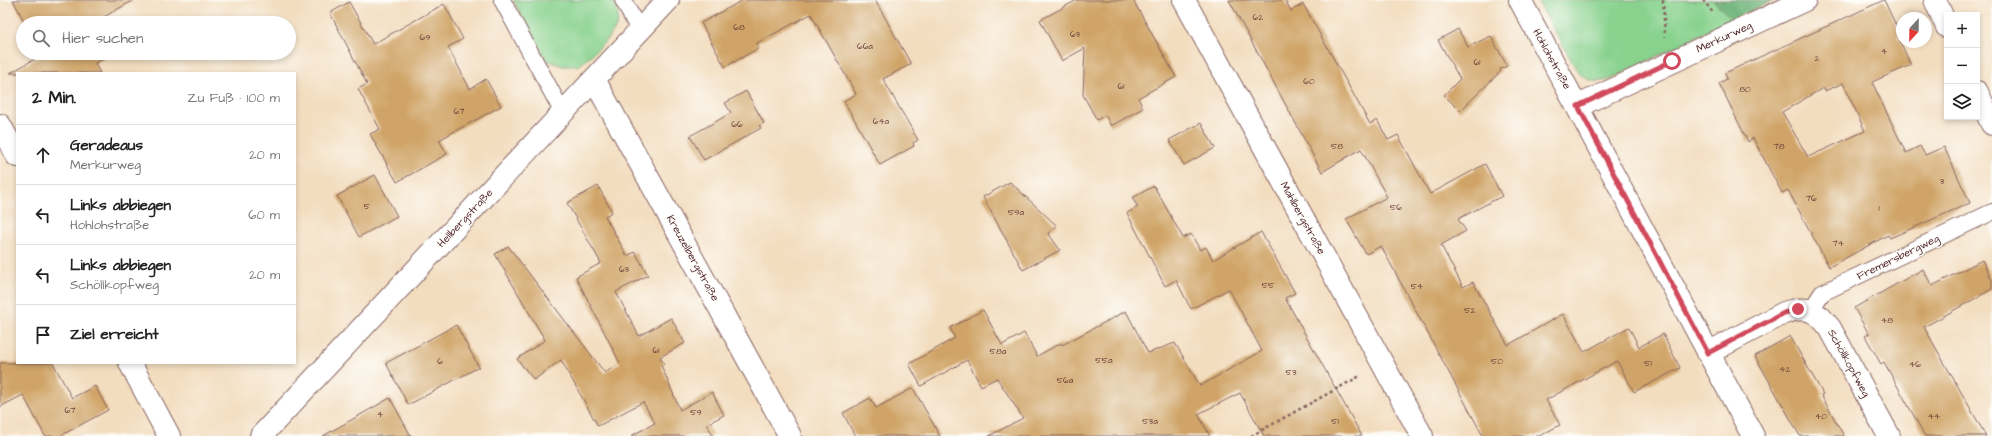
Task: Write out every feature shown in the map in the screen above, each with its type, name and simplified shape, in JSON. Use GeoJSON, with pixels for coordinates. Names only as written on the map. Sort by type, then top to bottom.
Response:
{"type":"FeatureCollection","features":[{"type":"Feature","properties":{"kind":"street","name":"Hellbergstraße"},"geometry":{"type":"LineString","coordinates":[[261,436],[563,112],[595,81],[639,30],[668,0]]}},
{"type":"Feature","properties":{"kind":"street","name":"Mahlbergstraße"},"geometry":{"type":"LineString","coordinates":[[1184,0],[1422,436]]}},
{"type":"Feature","properties":{"kind":"street","name":"Hohlohstraße"},"geometry":{"type":"LineString","coordinates":[[1520,0],[1753,436]]}},
{"type":"Feature","properties":{"kind":"street","name":"Merkurweg"},"geometry":{"type":"LineString","coordinates":[[1578,106],[1806,0]]}},
{"type":"Feature","properties":{"kind":"street"},"geometry":{"type":"LineString","coordinates":[[1934,0],[1944,21]]}},
{"type":"Feature","properties":{"kind":"street","name":"Kreuzelbergstraße"},"geometry":{"type":"LineString","coordinates":[[595,81],[790,436]]}},
{"type":"Feature","properties":{"kind":"street"},"geometry":{"type":"LineString","coordinates":[[1980,98],[1992,124]]}},
{"type":"Feature","properties":{"kind":"street"},"geometry":{"type":"LineString","coordinates":[[0,125],[16,154]]}},
{"type":"Feature","properties":{"kind":"street"},"geometry":{"type":"LineString","coordinates":[[1708,353],[1784,313],[1798,309],[1811,310]]}},
{"type":"Feature","properties":{"kind":"street","name":"Schöllkopfweg"},"geometry":{"type":"LineString","coordinates":[[1811,310],[1822,317],[1830,328],[1889,436]]}},
{"type":"Feature","properties":{"kind":"street"},"geometry":{"type":"LineString","coordinates":[[131,364],[169,436]]}},
{"type":"Feature","properties":{"kind":"lane"},"geometry":{"type":"LineString","coordinates":[[502,0],[563,112]]}},
{"type":"Feature","properties":{"kind":"lane"},"geometry":{"type":"LineString","coordinates":[[623,0],[639,30]]}},
{"type":"Feature","properties":{"kind":"lane","name":"Fremersbergweg"},"geometry":{"type":"LineString","coordinates":[[1811,310],[1822,293],[1992,212]]}},
{"type":"Feature","properties":{"kind":"path"},"geometry":{"type":"LineString","coordinates":[[1663,0],[1665,11],[1664,47],[1672,61]]}},
{"type":"Feature","properties":{"kind":"path"},"geometry":{"type":"LineString","coordinates":[[1251,436],[1383,363]]}},
{"type":"Feature","properties":{"kind":"green space"},"geometry":{"type":"Polygon","coordinates":[[[513,0],[613,0],[617,10],[618,21],[613,33],[608,39],[579,66],[563,66],[546,60],[513,0]]]}},
{"type":"Feature","properties":{"kind":"green space"},"geometry":{"type":"Polygon","coordinates":[[[1537,0],[1713,0],[1732,19],[1609,80],[1596,81],[1589,80],[1579,74],[1537,0]]]}},
{"type":"Feature","properties":{"kind":"green space"},"geometry":{"type":"Polygon","coordinates":[[[1713,0],[1774,0],[1732,19],[1713,0]]]}},
{"type":"Feature","properties":{"kind":"building"},"geometry":{"type":"Polygon","coordinates":[[[13,0],[134,0],[105,16],[21,16],[13,0]]]}},
{"type":"Feature","properties":{"kind":"building"},"geometry":{"type":"Polygon","coordinates":[[[743,0],[875,0],[911,64],[883,79],[918,140],[913,143],[914,146],[880,165],[844,101],[856,94],[811,14],[757,43],[759,48],[725,67],[701,23],[743,0]]]}},
{"type":"Feature","properties":{"kind":"building"},"geometry":{"type":"Polygon","coordinates":[[[1077,0],[1133,0],[1176,77],[1138,98],[1143,108],[1111,126],[1105,115],[1097,120],[1083,95],[1085,48],[1062,61],[1040,20],[1077,0]]]}},
{"type":"Feature","properties":{"kind":"building"},"geometry":{"type":"Polygon","coordinates":[[[1229,0],[1285,0],[1291,11],[1303,4],[1370,124],[1377,120],[1388,140],[1398,135],[1430,194],[1485,164],[1502,196],[1458,219],[1466,231],[1441,245],[1463,287],[1473,282],[1508,345],[1563,314],[1584,352],[1629,327],[1639,347],[1663,334],[1680,368],[1634,392],[1617,361],[1546,400],[1560,425],[1539,436],[1483,436],[1381,246],[1366,254],[1346,219],[1387,197],[1361,149],[1322,172],[1229,0]]]}},
{"type":"Feature","properties":{"kind":"building"},"geometry":{"type":"Polygon","coordinates":[[[1884,0],[1896,26],[1896,48],[1903,48],[1911,65],[1872,82],[1906,153],[1920,146],[1925,155],[1944,147],[1970,203],[1890,238],[1888,235],[1829,267],[1788,190],[1782,193],[1753,138],[1748,142],[1719,83],[1727,79],[1725,73],[1884,0]],[[1843,83],[1825,91],[1823,88],[1782,112],[1808,157],[1865,131],[1843,83]]]}},
{"type":"Feature","properties":{"kind":"building"},"geometry":{"type":"Polygon","coordinates":[[[349,2],[373,44],[444,4],[463,39],[448,47],[470,89],[486,79],[501,106],[439,140],[447,154],[397,182],[370,134],[380,129],[358,89],[367,84],[330,13],[349,2]]]}},
{"type":"Feature","properties":{"kind":"building"},"geometry":{"type":"Polygon","coordinates":[[[1458,29],[1468,47],[1491,36],[1507,66],[1500,69],[1501,71],[1460,111],[1444,95],[1460,79],[1438,40],[1458,29]]]}},
{"type":"Feature","properties":{"kind":"building"},"geometry":{"type":"Polygon","coordinates":[[[33,60],[101,60],[95,63],[100,72],[10,73],[33,60]]]}},
{"type":"Feature","properties":{"kind":"building"},"geometry":{"type":"Polygon","coordinates":[[[746,91],[764,123],[759,126],[761,128],[704,160],[690,136],[731,113],[725,103],[746,91]]]}},
{"type":"Feature","properties":{"kind":"building"},"geometry":{"type":"Polygon","coordinates":[[[1201,123],[1215,148],[1184,165],[1169,140],[1201,123]]]}},
{"type":"Feature","properties":{"kind":"building"},"geometry":{"type":"Polygon","coordinates":[[[375,175],[397,216],[359,237],[337,196],[375,175]]]}},
{"type":"Feature","properties":{"kind":"building"},"geometry":{"type":"Polygon","coordinates":[[[1010,182],[1057,226],[1048,233],[1060,250],[1023,270],[983,197],[1010,182]]]}},
{"type":"Feature","properties":{"kind":"building"},"geometry":{"type":"Polygon","coordinates":[[[598,186],[612,212],[605,216],[627,256],[635,252],[648,275],[616,292],[639,336],[671,318],[685,343],[660,357],[664,364],[661,365],[680,410],[712,392],[724,415],[707,424],[713,436],[631,436],[655,423],[643,402],[598,426],[561,360],[534,380],[517,359],[545,340],[495,254],[508,246],[605,373],[620,363],[576,277],[601,263],[567,203],[598,186]]]}},
{"type":"Feature","properties":{"kind":"building"},"geometry":{"type":"Polygon","coordinates":[[[1154,186],[1183,238],[1191,234],[1200,250],[1206,247],[1213,260],[1261,232],[1295,293],[1285,298],[1362,436],[1264,436],[1240,393],[1198,414],[1210,436],[989,436],[1023,418],[997,378],[981,386],[967,360],[921,386],[909,364],[955,338],[950,328],[983,310],[1002,345],[1024,333],[1037,356],[1061,343],[1062,345],[1126,311],[1148,353],[1175,343],[1200,386],[1262,351],[1229,289],[1191,309],[1176,280],[1165,286],[1127,213],[1138,207],[1132,198],[1154,186]]]}},
{"type":"Feature","properties":{"kind":"building"},"geometry":{"type":"Polygon","coordinates":[[[1982,260],[1992,280],[1992,289],[1924,327],[1986,436],[1925,436],[1884,362],[1881,364],[1865,336],[1869,334],[1854,308],[1923,269],[1932,286],[1982,260]]]}},
{"type":"Feature","properties":{"kind":"building"},"geometry":{"type":"Polygon","coordinates":[[[456,325],[479,367],[408,405],[386,363],[456,325]]]}},
{"type":"Feature","properties":{"kind":"building"},"geometry":{"type":"Polygon","coordinates":[[[1790,336],[1823,394],[1821,395],[1844,436],[1800,436],[1755,356],[1790,336]]]}},
{"type":"Feature","properties":{"kind":"building"},"geometry":{"type":"Polygon","coordinates":[[[0,363],[54,364],[72,398],[95,386],[108,410],[60,436],[45,436],[23,395],[0,407],[0,363]]]}},
{"type":"Feature","properties":{"kind":"building"},"geometry":{"type":"Polygon","coordinates":[[[913,388],[940,436],[855,436],[843,413],[870,398],[876,408],[913,388]]]}},
{"type":"Feature","properties":{"kind":"building"},"geometry":{"type":"Polygon","coordinates":[[[390,398],[411,436],[323,436],[390,398]]]}},
{"type":"Feature","properties":{"kind":"route"},"geometry":{"type":"LineString","coordinates":[[1672,61],[1578,106],[1708,353],[1784,313],[1798,309]]}}]}
